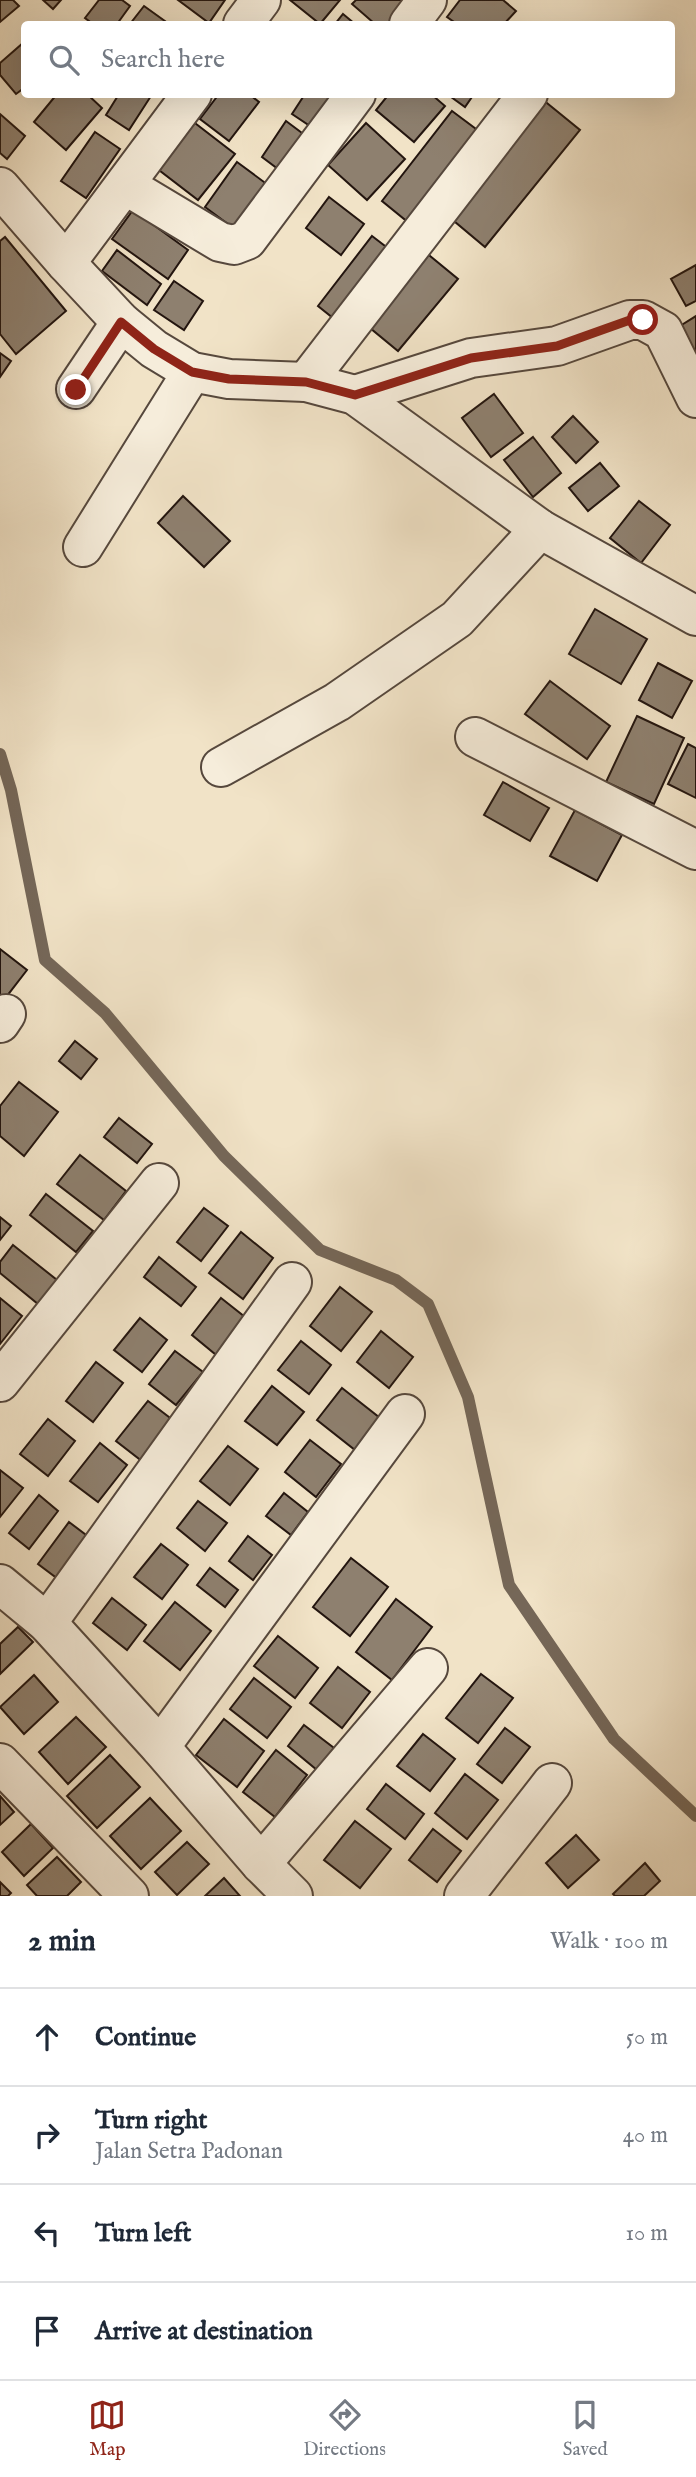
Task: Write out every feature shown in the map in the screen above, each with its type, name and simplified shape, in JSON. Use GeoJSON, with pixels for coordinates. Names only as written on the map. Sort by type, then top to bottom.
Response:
{"type":"FeatureCollection","features":[{"type":"Feature","properties":{"kind":"street"},"geometry":{"type":"LineString","coordinates":[[245,21],[261,0]]}},
{"type":"Feature","properties":{"kind":"street"},"geometry":{"type":"LineString","coordinates":[[411,21],[427,0]]}},
{"type":"Feature","properties":{"kind":"street"},"geometry":{"type":"LineString","coordinates":[[66,263],[189,98]]}},
{"type":"Feature","properties":{"kind":"street"},"geometry":{"type":"LineString","coordinates":[[125,185],[220,242],[234,245],[247,240],[353,98]]}},
{"type":"Feature","properties":{"kind":"street"},"geometry":{"type":"LineString","coordinates":[[306,382],[525,98]]}},
{"type":"Feature","properties":{"kind":"street"},"geometry":{"type":"LineString","coordinates":[[0,188],[121,322],[154,349],[192,372],[229,379],[306,382],[355,395],[540,529],[696,616]]}},
{"type":"Feature","properties":{"kind":"street"},"geometry":{"type":"LineString","coordinates":[[355,395],[471,358],[557,346],[630,320],[643,320],[663,331],[696,398]]}},
{"type":"Feature","properties":{"kind":"street"},"geometry":{"type":"LineString","coordinates":[[76,390],[121,322]]}},
{"type":"Feature","properties":{"kind":"street"},"geometry":{"type":"LineString","coordinates":[[83,547],[192,372]]}},
{"type":"Feature","properties":{"kind":"street"},"geometry":{"type":"LineString","coordinates":[[221,767],[337,702],[457,619],[540,529]]}},
{"type":"Feature","properties":{"kind":"street"},"geometry":{"type":"LineString","coordinates":[[475,737],[696,849]]}},
{"type":"Feature","properties":{"kind":"street"},"geometry":{"type":"LineString","coordinates":[[0,1382],[159,1183]]}},
{"type":"Feature","properties":{"kind":"street"},"geometry":{"type":"LineString","coordinates":[[47,1623],[292,1282]]}},
{"type":"Feature","properties":{"kind":"street"},"geometry":{"type":"LineString","coordinates":[[160,1747],[405,1414]]}},
{"type":"Feature","properties":{"kind":"street"},"geometry":{"type":"LineString","coordinates":[[0,1584],[47,1623],[160,1747],[261,1864],[293,1896]]}},
{"type":"Feature","properties":{"kind":"street"},"geometry":{"type":"LineString","coordinates":[[261,1864],[428,1668]]}},
{"type":"Feature","properties":{"kind":"street"},"geometry":{"type":"LineString","coordinates":[[0,1763],[129,1896]]}},
{"type":"Feature","properties":{"kind":"street"},"geometry":{"type":"LineString","coordinates":[[464,1896],[552,1783]]}},
{"type":"Feature","properties":{"kind":"building"},"geometry":{"type":"Polygon","coordinates":[[[0,0],[13,0],[19,6],[0,22],[0,0]]]}},
{"type":"Feature","properties":{"kind":"building"},"geometry":{"type":"Polygon","coordinates":[[[43,0],[61,0],[53,9],[43,0]]]}},
{"type":"Feature","properties":{"kind":"building"},"geometry":{"type":"Polygon","coordinates":[[[99,0],[122,0],[130,6],[119,21],[89,21],[85,18],[99,0]]]}},
{"type":"Feature","properties":{"kind":"building"},"geometry":{"type":"Polygon","coordinates":[[[178,0],[225,0],[210,21],[206,21],[178,0]]]}},
{"type":"Feature","properties":{"kind":"building"},"geometry":{"type":"Polygon","coordinates":[[[290,0],[340,0],[322,21],[316,21],[290,0]]]}},
{"type":"Feature","properties":{"kind":"building"},"geometry":{"type":"Polygon","coordinates":[[[356,0],[414,0],[395,21],[372,21],[352,4],[356,0]]]}},
{"type":"Feature","properties":{"kind":"building"},"geometry":{"type":"Polygon","coordinates":[[[460,0],[503,0],[516,11],[507,21],[453,21],[447,17],[460,0]]]}},
{"type":"Feature","properties":{"kind":"building"},"geometry":{"type":"Polygon","coordinates":[[[144,6],[165,21],[132,21],[144,6]]]}},
{"type":"Feature","properties":{"kind":"building"},"geometry":{"type":"Polygon","coordinates":[[[343,14],[351,21],[337,21],[343,14]]]}},
{"type":"Feature","properties":{"kind":"building"},"geometry":{"type":"Polygon","coordinates":[[[21,45],[21,90],[16,94],[0,75],[0,63],[21,45]]]}},
{"type":"Feature","properties":{"kind":"building"},"geometry":{"type":"Polygon","coordinates":[[[54,98],[91,98],[102,108],[66,150],[34,122],[54,98]]]}},
{"type":"Feature","properties":{"kind":"building"},"geometry":{"type":"Polygon","coordinates":[[[117,98],[150,98],[129,130],[106,115],[117,98]]]}},
{"type":"Feature","properties":{"kind":"building"},"geometry":{"type":"Polygon","coordinates":[[[216,98],[254,98],[259,102],[229,141],[200,119],[216,98]]]}},
{"type":"Feature","properties":{"kind":"building"},"geometry":{"type":"Polygon","coordinates":[[[302,98],[341,98],[319,132],[292,114],[302,98]]]}},
{"type":"Feature","properties":{"kind":"building"},"geometry":{"type":"Polygon","coordinates":[[[386,98],[436,98],[445,106],[414,142],[376,110],[386,98]]]}},
{"type":"Feature","properties":{"kind":"building"},"geometry":{"type":"Polygon","coordinates":[[[453,98],[471,98],[465,107],[453,98]]]}},
{"type":"Feature","properties":{"kind":"building"},"geometry":{"type":"Polygon","coordinates":[[[542,99],[580,130],[485,247],[448,216],[542,99]]]}},
{"type":"Feature","properties":{"kind":"building"},"geometry":{"type":"Polygon","coordinates":[[[452,111],[480,132],[409,223],[382,201],[452,111]]]}},
{"type":"Feature","properties":{"kind":"building"},"geometry":{"type":"Polygon","coordinates":[[[0,114],[25,136],[7,159],[0,153],[0,114]]]}},
{"type":"Feature","properties":{"kind":"building"},"geometry":{"type":"Polygon","coordinates":[[[191,120],[235,154],[198,200],[155,167],[191,120]]]}},
{"type":"Feature","properties":{"kind":"building"},"geometry":{"type":"Polygon","coordinates":[[[286,121],[306,136],[282,172],[262,157],[286,121]]]}},
{"type":"Feature","properties":{"kind":"building"},"geometry":{"type":"Polygon","coordinates":[[[366,123],[405,159],[367,200],[328,165],[366,123]]]}},
{"type":"Feature","properties":{"kind":"building"},"geometry":{"type":"Polygon","coordinates":[[[95,132],[120,149],[86,198],[61,181],[95,132]]]}},
{"type":"Feature","properties":{"kind":"building"},"geometry":{"type":"Polygon","coordinates":[[[237,162],[272,188],[240,233],[205,207],[237,162]]]}},
{"type":"Feature","properties":{"kind":"building"},"geometry":{"type":"Polygon","coordinates":[[[329,197],[364,224],[341,255],[306,228],[329,197]]]}},
{"type":"Feature","properties":{"kind":"building"},"geometry":{"type":"Polygon","coordinates":[[[133,210],[188,250],[168,279],[112,239],[133,210]]]}},
{"type":"Feature","properties":{"kind":"building"},"geometry":{"type":"Polygon","coordinates":[[[372,236],[398,256],[343,326],[318,306],[372,236]]]}},
{"type":"Feature","properties":{"kind":"building"},"geometry":{"type":"Polygon","coordinates":[[[5,237],[66,311],[16,354],[0,334],[0,241],[5,237]]]}},
{"type":"Feature","properties":{"kind":"building"},"geometry":{"type":"Polygon","coordinates":[[[117,250],[161,284],[147,305],[102,271],[117,250]]]}},
{"type":"Feature","properties":{"kind":"building"},"geometry":{"type":"Polygon","coordinates":[[[424,251],[458,279],[398,351],[364,323],[424,251]]]}},
{"type":"Feature","properties":{"kind":"building"},"geometry":{"type":"Polygon","coordinates":[[[696,265],[696,301],[686,306],[671,279],[696,265]]]}},
{"type":"Feature","properties":{"kind":"building"},"geometry":{"type":"Polygon","coordinates":[[[174,281],[203,301],[184,330],[154,310],[174,281]]]}},
{"type":"Feature","properties":{"kind":"building"},"geometry":{"type":"Polygon","coordinates":[[[696,316],[696,353],[680,326],[696,316]]]}},
{"type":"Feature","properties":{"kind":"building"},"geometry":{"type":"Polygon","coordinates":[[[0,353],[11,361],[0,377],[0,353]]]}},
{"type":"Feature","properties":{"kind":"building"},"geometry":{"type":"Polygon","coordinates":[[[494,394],[523,433],[491,457],[462,418],[494,394]]]}},
{"type":"Feature","properties":{"kind":"building"},"geometry":{"type":"Polygon","coordinates":[[[573,416],[598,442],[576,463],[552,437],[573,416]]]}},
{"type":"Feature","properties":{"kind":"building"},"geometry":{"type":"Polygon","coordinates":[[[533,437],[561,473],[533,497],[504,460],[533,437]]]}},
{"type":"Feature","properties":{"kind":"building"},"geometry":{"type":"Polygon","coordinates":[[[600,463],[619,486],[588,511],[569,488],[600,463]]]}},
{"type":"Feature","properties":{"kind":"building"},"geometry":{"type":"Polygon","coordinates":[[[183,496],[230,541],[204,567],[158,523],[183,496]]]}},
{"type":"Feature","properties":{"kind":"building"},"geometry":{"type":"Polygon","coordinates":[[[639,501],[670,525],[641,563],[610,538],[639,501]]]}},
{"type":"Feature","properties":{"kind":"building"},"geometry":{"type":"Polygon","coordinates":[[[595,609],[647,639],[621,684],[569,654],[595,609]]]}},
{"type":"Feature","properties":{"kind":"building"},"geometry":{"type":"Polygon","coordinates":[[[658,663],[692,681],[672,718],[639,700],[658,663]]]}},
{"type":"Feature","properties":{"kind":"building"},"geometry":{"type":"Polygon","coordinates":[[[550,681],[610,726],[587,759],[525,714],[550,681]]]}},
{"type":"Feature","properties":{"kind":"building"},"geometry":{"type":"Polygon","coordinates":[[[637,716],[684,738],[654,804],[606,782],[637,716]]]}},
{"type":"Feature","properties":{"kind":"building"},"geometry":{"type":"Polygon","coordinates":[[[688,744],[696,748],[696,798],[668,784],[688,744]]]}},
{"type":"Feature","properties":{"kind":"building"},"geometry":{"type":"Polygon","coordinates":[[[503,782],[549,808],[530,841],[484,815],[503,782]]]}},
{"type":"Feature","properties":{"kind":"building"},"geometry":{"type":"Polygon","coordinates":[[[575,810],[622,835],[597,881],[550,856],[575,810]]]}},
{"type":"Feature","properties":{"kind":"building"},"geometry":{"type":"Polygon","coordinates":[[[0,949],[27,970],[0,1005],[0,949]]]}},
{"type":"Feature","properties":{"kind":"building"},"geometry":{"type":"Polygon","coordinates":[[[75,1041],[97,1059],[81,1079],[59,1061],[75,1041]]]}},
{"type":"Feature","properties":{"kind":"building"},"geometry":{"type":"Polygon","coordinates":[[[19,1082],[58,1112],[24,1156],[0,1136],[0,1106],[19,1082]]]}},
{"type":"Feature","properties":{"kind":"building"},"geometry":{"type":"Polygon","coordinates":[[[119,1118],[152,1144],[137,1163],[104,1137],[119,1118]]]}},
{"type":"Feature","properties":{"kind":"building"},"geometry":{"type":"Polygon","coordinates":[[[80,1155],[126,1191],[104,1220],[57,1184],[80,1155]]]}},
{"type":"Feature","properties":{"kind":"building"},"geometry":{"type":"Polygon","coordinates":[[[46,1194],[93,1231],[76,1252],[30,1215],[46,1194]]]}},
{"type":"Feature","properties":{"kind":"building"},"geometry":{"type":"Polygon","coordinates":[[[204,1208],[228,1226],[201,1261],[177,1242],[204,1208]]]}},
{"type":"Feature","properties":{"kind":"building"},"geometry":{"type":"Polygon","coordinates":[[[0,1217],[11,1226],[0,1240],[0,1217]]]}},
{"type":"Feature","properties":{"kind":"building"},"geometry":{"type":"Polygon","coordinates":[[[241,1232],[273,1258],[243,1299],[209,1273],[241,1232]]]}},
{"type":"Feature","properties":{"kind":"building"},"geometry":{"type":"Polygon","coordinates":[[[13,1245],[57,1280],[38,1304],[0,1273],[0,1262],[13,1245]]]}},
{"type":"Feature","properties":{"kind":"building"},"geometry":{"type":"Polygon","coordinates":[[[159,1257],[196,1287],[181,1306],[144,1277],[159,1257]]]}},
{"type":"Feature","properties":{"kind":"building"},"geometry":{"type":"Polygon","coordinates":[[[340,1287],[372,1312],[341,1351],[310,1326],[340,1287]]]}},
{"type":"Feature","properties":{"kind":"building"},"geometry":{"type":"Polygon","coordinates":[[[0,1298],[22,1316],[0,1344],[0,1298]]]}},
{"type":"Feature","properties":{"kind":"building"},"geometry":{"type":"Polygon","coordinates":[[[221,1298],[250,1321],[221,1359],[192,1335],[221,1298]]]}},
{"type":"Feature","properties":{"kind":"building"},"geometry":{"type":"Polygon","coordinates":[[[140,1318],[167,1340],[142,1372],[114,1350],[140,1318]]]}},
{"type":"Feature","properties":{"kind":"building"},"geometry":{"type":"Polygon","coordinates":[[[381,1331],[413,1357],[389,1388],[357,1362],[381,1331]]]}},
{"type":"Feature","properties":{"kind":"building"},"geometry":{"type":"Polygon","coordinates":[[[301,1341],[331,1365],[309,1394],[278,1370],[301,1341]]]}},
{"type":"Feature","properties":{"kind":"building"},"geometry":{"type":"Polygon","coordinates":[[[175,1351],[203,1372],[176,1405],[149,1384],[175,1351]]]}},
{"type":"Feature","properties":{"kind":"building"},"geometry":{"type":"Polygon","coordinates":[[[96,1362],[123,1383],[93,1422],[66,1401],[96,1362]]]}},
{"type":"Feature","properties":{"kind":"building"},"geometry":{"type":"Polygon","coordinates":[[[272,1386],[304,1412],[277,1445],[245,1421],[272,1386]]]}},
{"type":"Feature","properties":{"kind":"building"},"geometry":{"type":"Polygon","coordinates":[[[342,1388],[380,1418],[355,1450],[317,1420],[342,1388]]]}},
{"type":"Feature","properties":{"kind":"building"},"geometry":{"type":"Polygon","coordinates":[[[148,1401],[178,1424],[147,1465],[116,1441],[148,1401]]]}},
{"type":"Feature","properties":{"kind":"building"},"geometry":{"type":"Polygon","coordinates":[[[48,1419],[75,1441],[48,1476],[20,1454],[48,1419]]]}},
{"type":"Feature","properties":{"kind":"building"},"geometry":{"type":"Polygon","coordinates":[[[310,1440],[341,1464],[316,1497],[285,1472],[310,1440]]]}},
{"type":"Feature","properties":{"kind":"building"},"geometry":{"type":"Polygon","coordinates":[[[100,1443],[127,1465],[98,1502],[70,1481],[100,1443]]]}},
{"type":"Feature","properties":{"kind":"building"},"geometry":{"type":"Polygon","coordinates":[[[228,1446],[258,1469],[230,1505],[200,1481],[228,1446]]]}},
{"type":"Feature","properties":{"kind":"building"},"geometry":{"type":"Polygon","coordinates":[[[0,1470],[23,1488],[0,1517],[0,1470]]]}},
{"type":"Feature","properties":{"kind":"building"},"geometry":{"type":"Polygon","coordinates":[[[284,1493],[308,1512],[291,1535],[266,1516],[284,1493]]]}},
{"type":"Feature","properties":{"kind":"building"},"geometry":{"type":"Polygon","coordinates":[[[39,1495],[58,1511],[29,1549],[9,1533],[39,1495]]]}},
{"type":"Feature","properties":{"kind":"building"},"geometry":{"type":"Polygon","coordinates":[[[198,1501],[227,1523],[205,1551],[177,1528],[198,1501]]]}},
{"type":"Feature","properties":{"kind":"building"},"geometry":{"type":"Polygon","coordinates":[[[69,1522],[94,1541],[62,1582],[38,1564],[69,1522]]]}},
{"type":"Feature","properties":{"kind":"building"},"geometry":{"type":"Polygon","coordinates":[[[248,1536],[272,1555],[253,1580],[229,1561],[248,1536]]]}},
{"type":"Feature","properties":{"kind":"building"},"geometry":{"type":"Polygon","coordinates":[[[161,1544],[188,1565],[162,1599],[134,1577],[161,1544]]]}},
{"type":"Feature","properties":{"kind":"building"},"geometry":{"type":"Polygon","coordinates":[[[351,1558],[388,1587],[350,1636],[313,1607],[351,1558]]]}},
{"type":"Feature","properties":{"kind":"building"},"geometry":{"type":"Polygon","coordinates":[[[210,1568],[238,1590],[225,1607],[197,1585],[210,1568]]]}},
{"type":"Feature","properties":{"kind":"building"},"geometry":{"type":"Polygon","coordinates":[[[112,1598],[146,1625],[127,1650],[93,1623],[112,1598]]]}},
{"type":"Feature","properties":{"kind":"building"},"geometry":{"type":"Polygon","coordinates":[[[396,1599],[432,1627],[392,1680],[356,1652],[396,1599]]]}},
{"type":"Feature","properties":{"kind":"building"},"geometry":{"type":"Polygon","coordinates":[[[175,1602],[211,1631],[180,1670],[144,1641],[175,1602]]]}},
{"type":"Feature","properties":{"kind":"building"},"geometry":{"type":"Polygon","coordinates":[[[18,1627],[33,1642],[0,1674],[0,1644],[18,1627]]]}},
{"type":"Feature","properties":{"kind":"building"},"geometry":{"type":"Polygon","coordinates":[[[278,1636],[318,1668],[295,1698],[254,1666],[278,1636]]]}},
{"type":"Feature","properties":{"kind":"building"},"geometry":{"type":"Polygon","coordinates":[[[338,1667],[370,1692],[342,1728],[310,1703],[338,1667]]]}},
{"type":"Feature","properties":{"kind":"building"},"geometry":{"type":"Polygon","coordinates":[[[481,1674],[513,1698],[478,1743],[446,1718],[481,1674]]]}},
{"type":"Feature","properties":{"kind":"building"},"geometry":{"type":"Polygon","coordinates":[[[34,1675],[58,1702],[24,1734],[0,1707],[34,1675]]]}},
{"type":"Feature","properties":{"kind":"building"},"geometry":{"type":"Polygon","coordinates":[[[254,1678],[291,1707],[267,1738],[230,1709],[254,1678]]]}},
{"type":"Feature","properties":{"kind":"building"},"geometry":{"type":"Polygon","coordinates":[[[76,1717],[106,1747],[68,1784],[39,1752],[76,1717]]]}},
{"type":"Feature","properties":{"kind":"building"},"geometry":{"type":"Polygon","coordinates":[[[224,1719],[264,1751],[237,1787],[196,1755],[224,1719]]]}},
{"type":"Feature","properties":{"kind":"building"},"geometry":{"type":"Polygon","coordinates":[[[304,1725],[334,1748],[317,1770],[288,1746],[304,1725]]]}},
{"type":"Feature","properties":{"kind":"building"},"geometry":{"type":"Polygon","coordinates":[[[505,1728],[530,1747],[502,1783],[477,1764],[505,1728]]]}},
{"type":"Feature","properties":{"kind":"building"},"geometry":{"type":"Polygon","coordinates":[[[423,1734],[455,1759],[430,1791],[397,1766],[423,1734]]]}},
{"type":"Feature","properties":{"kind":"building"},"geometry":{"type":"Polygon","coordinates":[[[276,1750],[307,1775],[275,1817],[243,1792],[276,1750]]]}},
{"type":"Feature","properties":{"kind":"building"},"geometry":{"type":"Polygon","coordinates":[[[110,1755],[140,1787],[97,1828],[67,1796],[110,1755]]]}},
{"type":"Feature","properties":{"kind":"building"},"geometry":{"type":"Polygon","coordinates":[[[465,1774],[498,1800],[467,1839],[435,1813],[465,1774]]]}},
{"type":"Feature","properties":{"kind":"building"},"geometry":{"type":"Polygon","coordinates":[[[386,1784],[424,1814],[405,1839],[367,1809],[386,1784]]]}},
{"type":"Feature","properties":{"kind":"building"},"geometry":{"type":"Polygon","coordinates":[[[0,1796],[14,1812],[0,1825],[0,1796]]]}},
{"type":"Feature","properties":{"kind":"building"},"geometry":{"type":"Polygon","coordinates":[[[150,1798],[181,1831],[141,1869],[110,1836],[150,1798]]]}},
{"type":"Feature","properties":{"kind":"building"},"geometry":{"type":"Polygon","coordinates":[[[355,1821],[391,1849],[360,1888],[324,1860],[355,1821]]]}},
{"type":"Feature","properties":{"kind":"building"},"geometry":{"type":"Polygon","coordinates":[[[31,1824],[53,1848],[24,1876],[2,1852],[31,1824]]]}},
{"type":"Feature","properties":{"kind":"building"},"geometry":{"type":"Polygon","coordinates":[[[433,1829],[461,1851],[437,1882],[409,1860],[433,1829]]]}},
{"type":"Feature","properties":{"kind":"building"},"geometry":{"type":"Polygon","coordinates":[[[576,1835],[599,1860],[568,1888],[546,1863],[576,1835]]]}},
{"type":"Feature","properties":{"kind":"building"},"geometry":{"type":"Polygon","coordinates":[[[187,1842],[209,1864],[177,1895],[155,1872],[187,1842]]]}},
{"type":"Feature","properties":{"kind":"building"},"geometry":{"type":"Polygon","coordinates":[[[57,1857],[81,1882],[67,1896],[37,1896],[27,1885],[57,1857]]]}},
{"type":"Feature","properties":{"kind":"building"},"geometry":{"type":"Polygon","coordinates":[[[645,1863],[660,1881],[644,1896],[615,1896],[613,1894],[645,1863]]]}},
{"type":"Feature","properties":{"kind":"building"},"geometry":{"type":"Polygon","coordinates":[[[224,1878],[240,1896],[205,1896],[224,1878]]]}},
{"type":"Feature","properties":{"kind":"building"},"geometry":{"type":"Polygon","coordinates":[[[0,1882],[11,1893],[8,1896],[0,1896],[0,1882]]]}},
{"type":"Feature","properties":{"kind":"waterway"},"geometry":{"type":"LineString","coordinates":[[0,754],[11,790],[45,960],[105,1013],[224,1156],[320,1250],[396,1280],[428,1304],[468,1397],[509,1585],[614,1739],[696,1816]]}},
{"type":"Feature","properties":{"kind":"route"},"geometry":{"type":"LineString","coordinates":[[76,390],[121,322],[154,349],[192,372],[229,379],[306,382],[355,395],[471,358],[557,346],[630,320],[643,320]]}}]}
